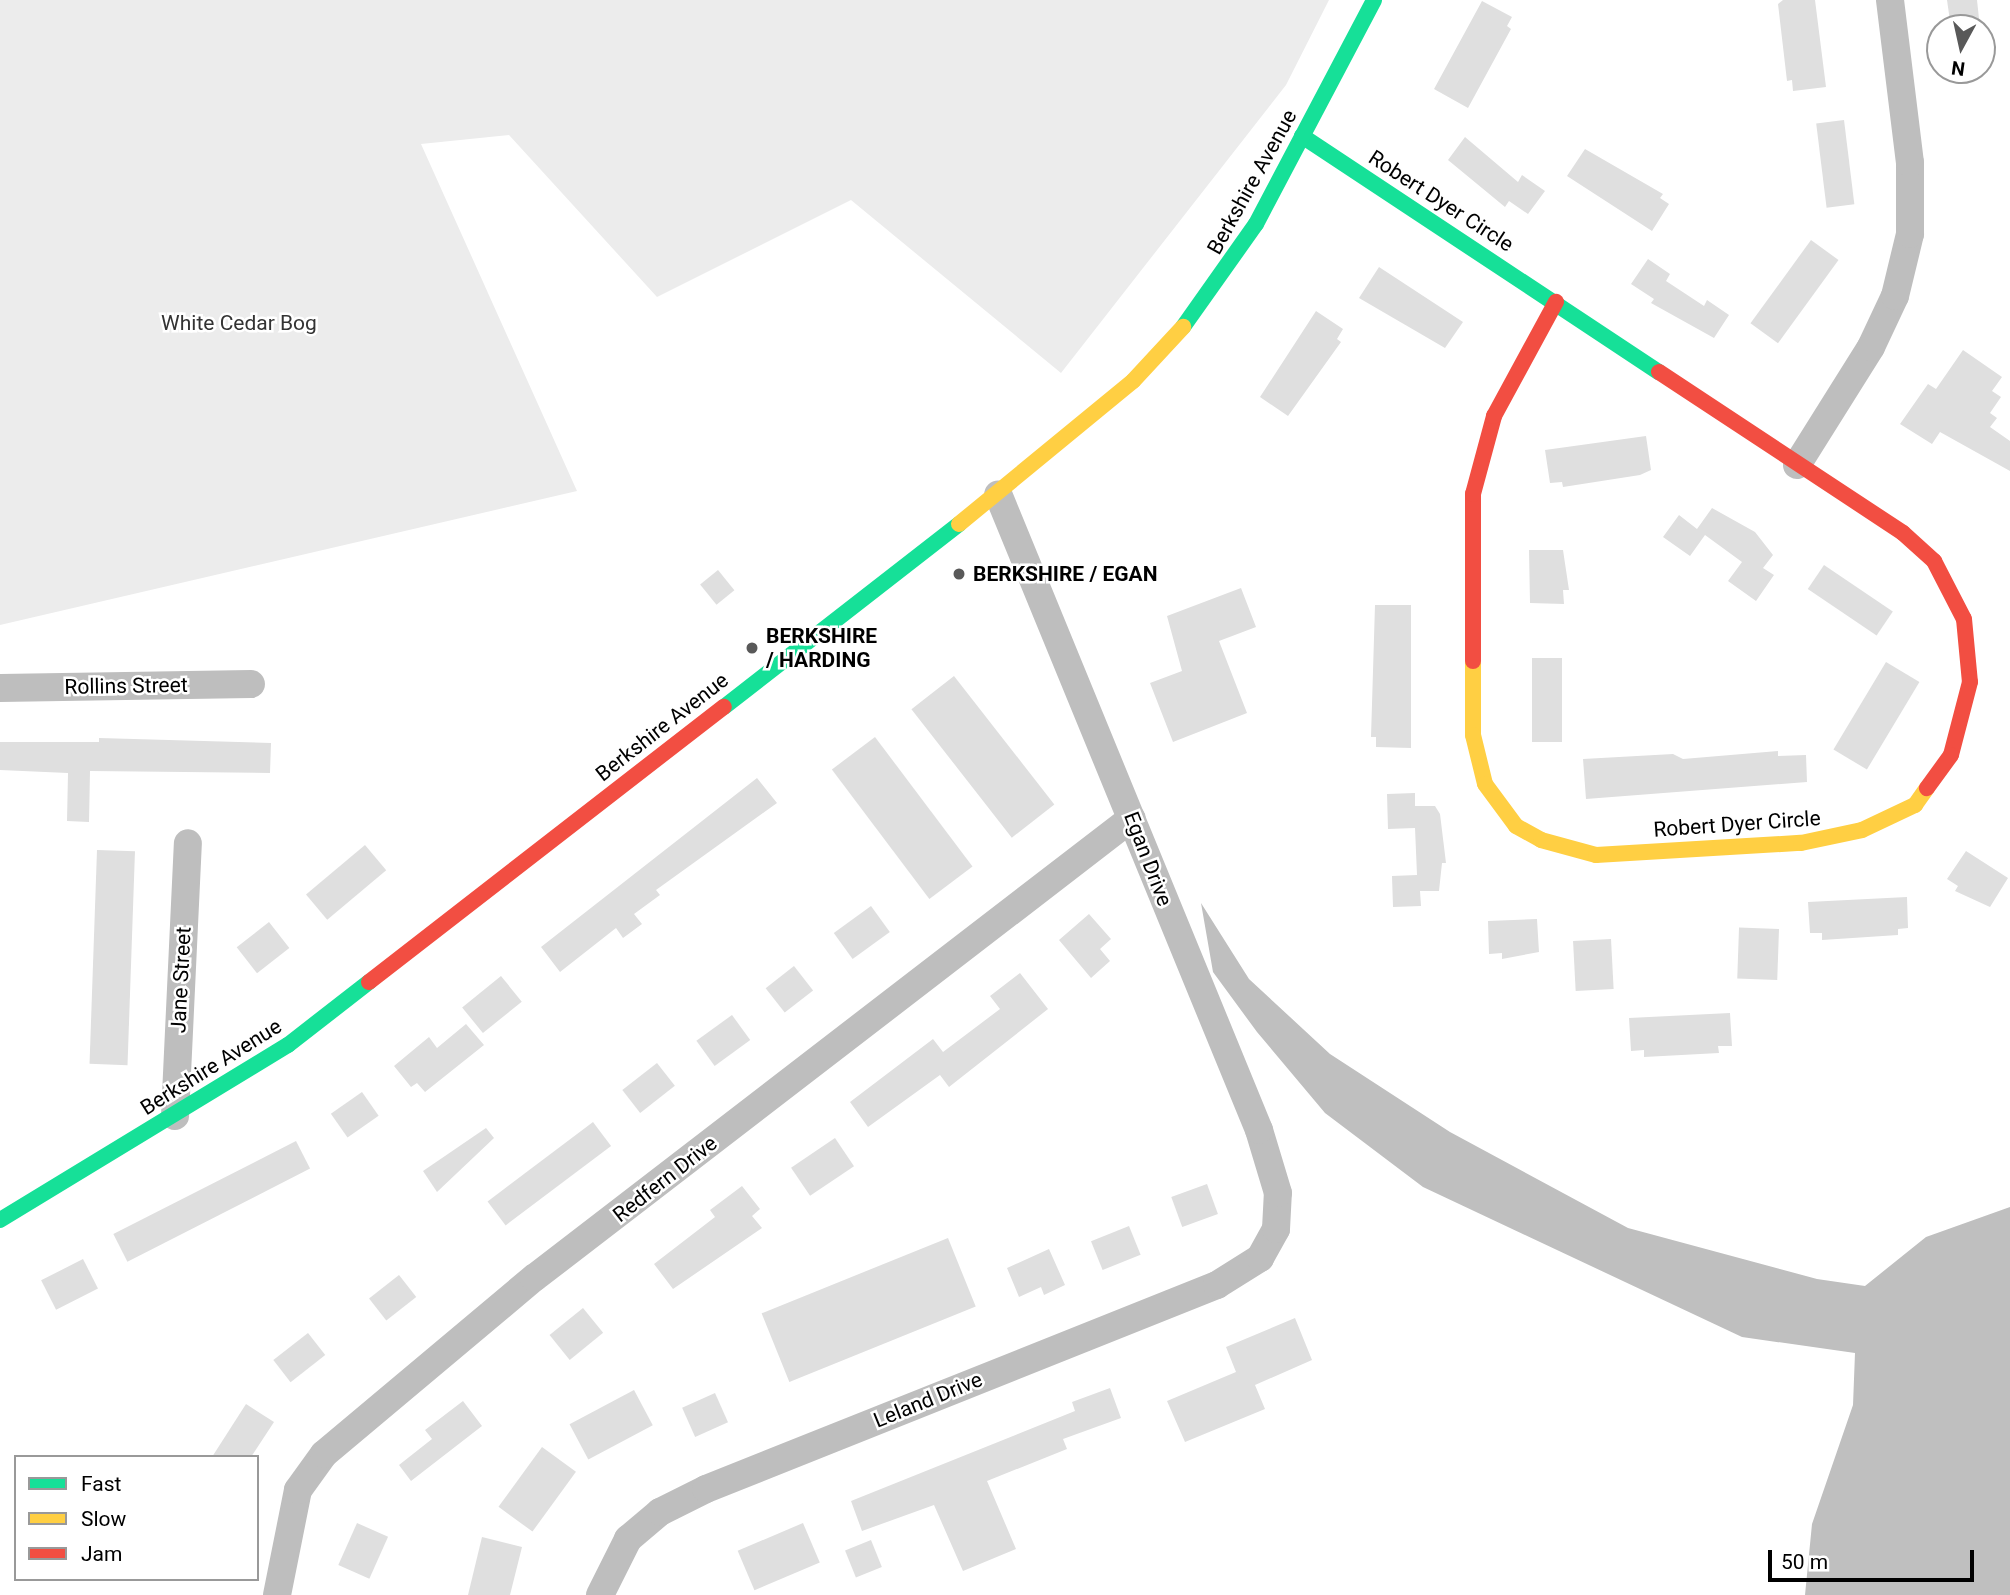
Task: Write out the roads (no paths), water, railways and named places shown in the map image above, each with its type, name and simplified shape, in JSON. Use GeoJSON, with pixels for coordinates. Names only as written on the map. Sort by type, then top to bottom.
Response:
{"type":"FeatureCollection","features":[{"type":"Feature","properties":{"kind":"street","name":"Berkshire Avenue"},"geometry":{"type":"LineString","coordinates":[[0,1220],[288,1045],[998,494],[1124,389],[1180,331],[1256,224],[1374,0]]}},
{"type":"Feature","properties":{"kind":"street"},"geometry":{"type":"LineString","coordinates":[[1797,465],[1871,347],[1895,296],[1910,234],[1910,163],[1890,0]]}},
{"type":"Feature","properties":{"kind":"street","name":"Robert Dyer Circle"},"geometry":{"type":"LineString","coordinates":[[1302,136],[1556,302],[1797,465],[1903,533],[1934,561],[1957,601],[1971,659],[1968,705],[1951,755],[1929,791],[1880,823],[1801,843],[1595,855],[1541,840],[1516,826],[1485,784],[1473,735],[1473,494],[1494,416],[1556,302]]}},
{"type":"Feature","properties":{"kind":"street","name":"Egan Drive"},"geometry":{"type":"LineString","coordinates":[[998,494],[1259,1130],[1278,1193],[1276,1229]]}},
{"type":"Feature","properties":{"kind":"street","name":"Rollins Street"},"geometry":{"type":"LineString","coordinates":[[0,688],[251,684]]}},
{"type":"Feature","properties":{"kind":"street","name":"Redfern Drive"},"geometry":{"type":"LineString","coordinates":[[277,1595],[298,1490],[324,1454],[513,1295],[1132,818]]}},
{"type":"Feature","properties":{"kind":"street","name":"Jane Street"},"geometry":{"type":"LineString","coordinates":[[175,1116],[188,843]]}},
{"type":"Feature","properties":{"kind":"street","name":"Leland Drive"},"geometry":{"type":"LineString","coordinates":[[600,1595],[628,1539],[660,1512],[706,1489],[1217,1285],[1260,1258],[1276,1229]]}},
{"type":"Feature","properties":{"kind":"place","name":"BERKSHIRE / EGAN"},"geometry":{"type":"Point","coordinates":[959,574]}},
{"type":"Feature","properties":{"kind":"place","name":"BERKSHIRE / HARDING"},"geometry":{"type":"Point","coordinates":[752,648]}},
{"type":"Feature","properties":{"kind":"park label","name":"White Cedar Bog"},"geometry":{"type":"Point","coordinates":[239,323]}}]}
